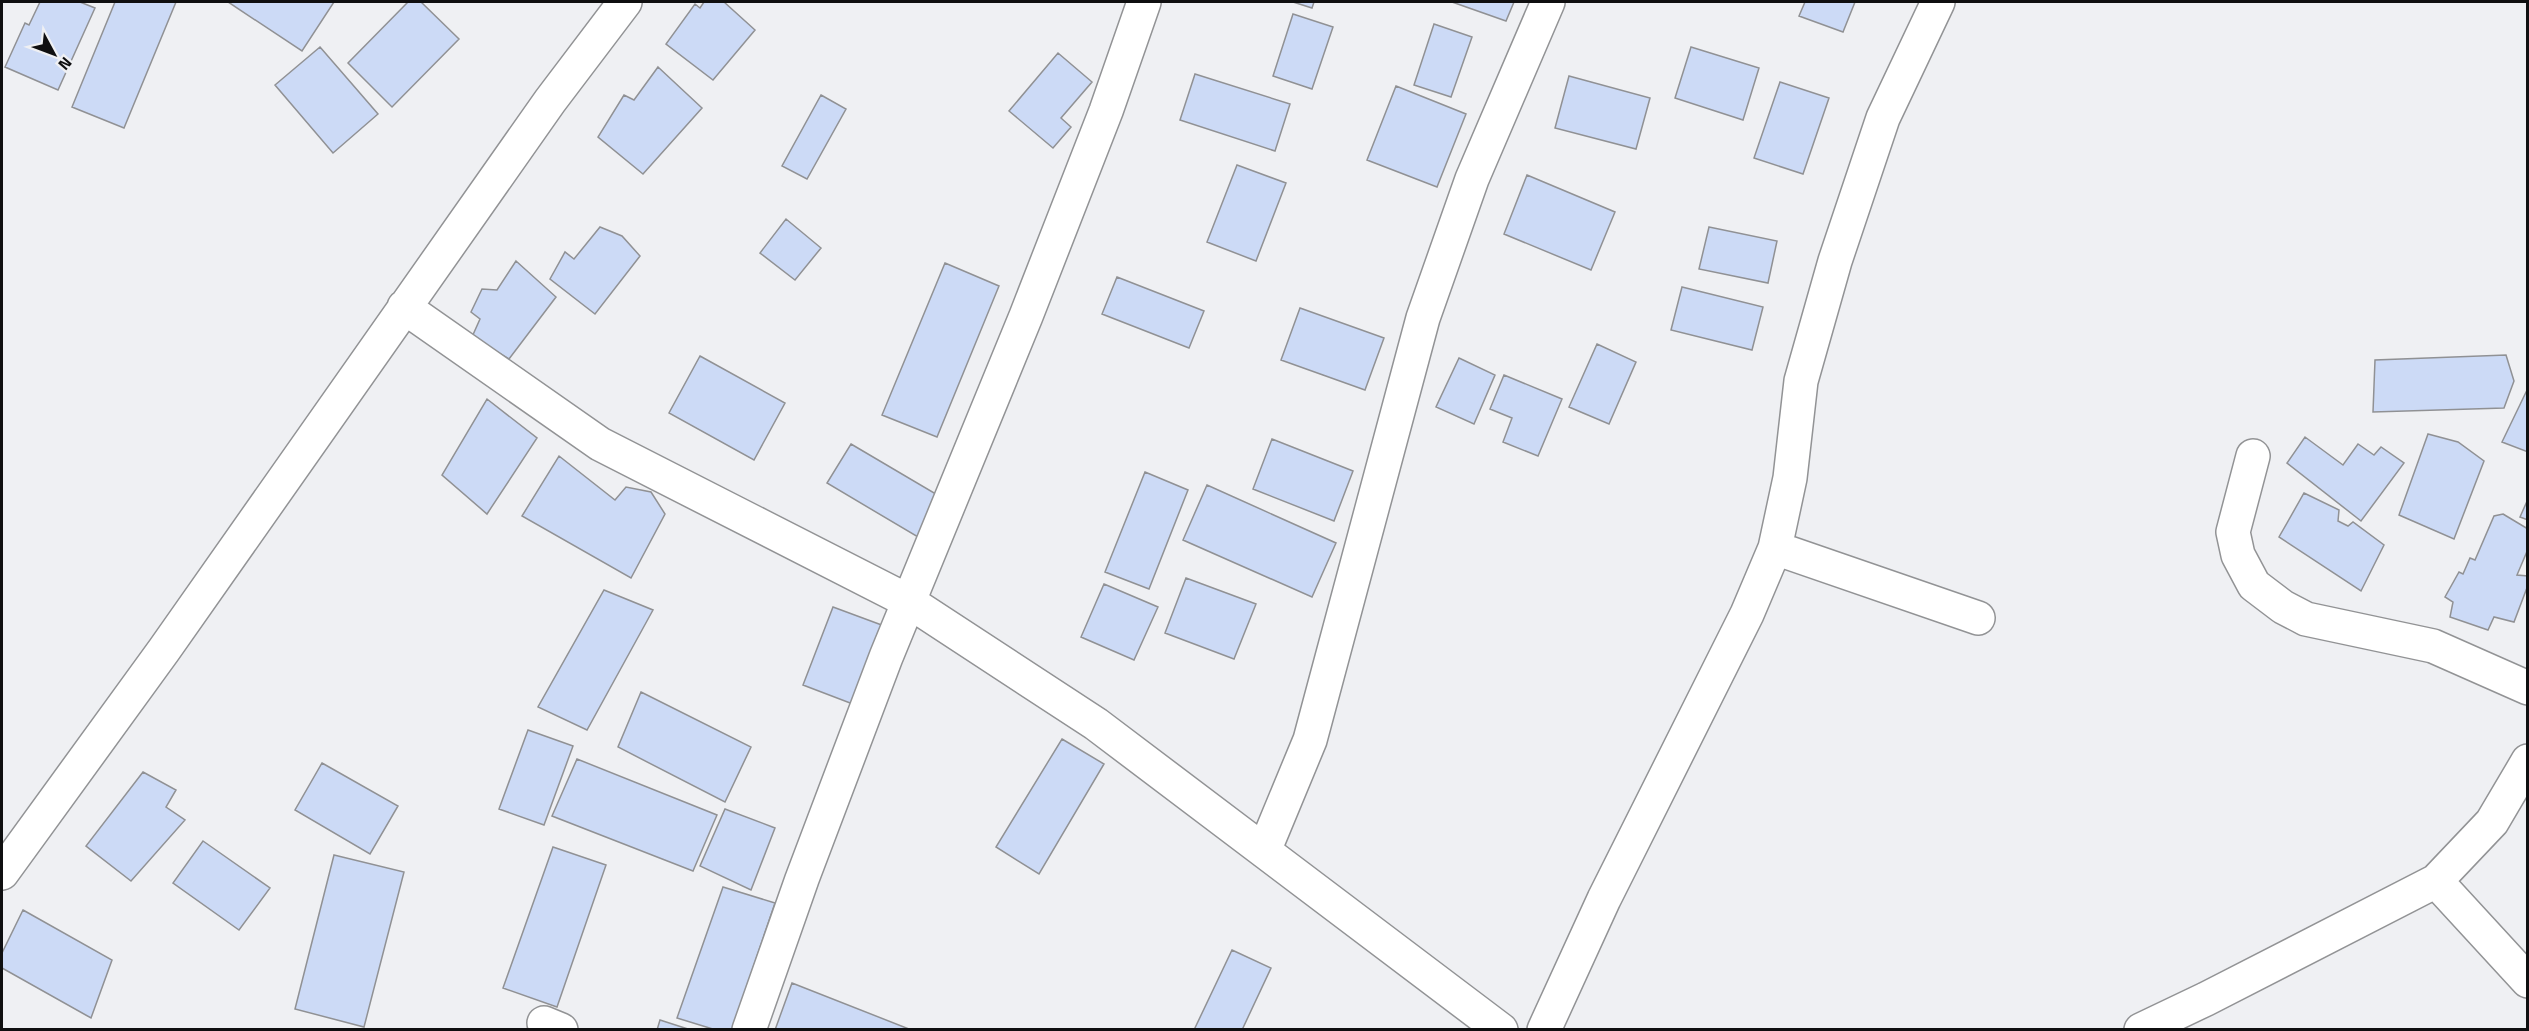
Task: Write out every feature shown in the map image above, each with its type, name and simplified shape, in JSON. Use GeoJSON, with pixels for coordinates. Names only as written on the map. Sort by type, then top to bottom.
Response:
{"type":"FeatureCollection","features":[{"type":"Feature","properties":{"kind":"street"},"geometry":{"type":"LineString","coordinates":[[2,873],[164,650],[550,101],[625,2]]}},
{"type":"Feature","properties":{"kind":"street"},"geometry":{"type":"LineString","coordinates":[[749,1029],[802,879],[908,601],[1022,327],[1106,111],[1144,2]]}},
{"type":"Feature","properties":{"kind":"street"},"geometry":{"type":"LineString","coordinates":[[1264,851],[1310,740],[1423,318],[1472,179],[1548,2]]}},
{"type":"Feature","properties":{"kind":"street"},"geometry":{"type":"LineString","coordinates":[[1544,1029],[1604,899],[1747,614],[1775,548],[1790,478],[1801,381],[1835,261],[1883,118],[1938,2]]}},
{"type":"Feature","properties":{"kind":"street"},"geometry":{"type":"LineString","coordinates":[[405,308],[600,444],[908,601],[1096,724],[1501,1029]]}},
{"type":"Feature","properties":{"kind":"street"},"geometry":{"type":"LineString","coordinates":[[2253,456],[2233,532],[2238,555],[2254,585],[2283,607],[2306,619],[2433,646],[2528,688]]}},
{"type":"Feature","properties":{"kind":"street"},"geometry":{"type":"LineString","coordinates":[[1775,548],[1978,618]]}},
{"type":"Feature","properties":{"kind":"street"},"geometry":{"type":"LineString","coordinates":[[2141,1029],[2206,999],[2436,881],[2492,822],[2528,761]]}},
{"type":"Feature","properties":{"kind":"street"},"geometry":{"type":"LineString","coordinates":[[2436,881],[2528,981]]}},
{"type":"Feature","properties":{"kind":"building"},"geometry":{"type":"Polygon","coordinates":[[[40,2],[80,2],[95,8],[58,90],[5,67],[25,23],[29,25],[40,2]]]}},
{"type":"Feature","properties":{"kind":"building"},"geometry":{"type":"Polygon","coordinates":[[[115,2],[176,2],[124,128],[72,107],[115,2]]]}},
{"type":"Feature","properties":{"kind":"building"},"geometry":{"type":"Polygon","coordinates":[[[228,2],[334,2],[302,51],[228,2]]]}},
{"type":"Feature","properties":{"kind":"building"},"geometry":{"type":"Polygon","coordinates":[[[408,2],[421,2],[459,39],[392,107],[348,63],[408,2]]]}},
{"type":"Feature","properties":{"kind":"building"},"geometry":{"type":"Polygon","coordinates":[[[704,2],[724,2],[755,30],[713,80],[666,44],[695,4],[700,8],[704,2]]]}},
{"type":"Feature","properties":{"kind":"building"},"geometry":{"type":"Polygon","coordinates":[[[1293,2],[1314,2],[1312,8],[1293,2]]]}},
{"type":"Feature","properties":{"kind":"building"},"geometry":{"type":"Polygon","coordinates":[[[1452,2],[1514,2],[1506,21],[1452,2]]]}},
{"type":"Feature","properties":{"kind":"building"},"geometry":{"type":"Polygon","coordinates":[[[1805,2],[1855,2],[1843,32],[1799,16],[1805,2]]]}},
{"type":"Feature","properties":{"kind":"building"},"geometry":{"type":"Polygon","coordinates":[[[1293,14],[1333,27],[1312,89],[1273,76],[1293,14]]]}},
{"type":"Feature","properties":{"kind":"building"},"geometry":{"type":"Polygon","coordinates":[[[1434,24],[1472,37],[1451,97],[1414,85],[1434,24]]]}},
{"type":"Feature","properties":{"kind":"building"},"geometry":{"type":"Polygon","coordinates":[[[320,47],[378,114],[333,153],[275,85],[320,47]]]}},
{"type":"Feature","properties":{"kind":"building"},"geometry":{"type":"Polygon","coordinates":[[[1691,47],[1759,68],[1743,120],[1675,98],[1691,47]]]}},
{"type":"Feature","properties":{"kind":"building"},"geometry":{"type":"Polygon","coordinates":[[[1058,53],[1092,82],[1061,118],[1071,127],[1053,148],[1009,111],[1058,53]]]}},
{"type":"Feature","properties":{"kind":"building"},"geometry":{"type":"Polygon","coordinates":[[[658,67],[702,108],[643,174],[598,137],[624,95],[634,100],[658,67]]]}},
{"type":"Feature","properties":{"kind":"building"},"geometry":{"type":"Polygon","coordinates":[[[1195,74],[1290,104],[1275,151],[1180,120],[1195,74]]]}},
{"type":"Feature","properties":{"kind":"building"},"geometry":{"type":"Polygon","coordinates":[[[1569,76],[1650,98],[1636,149],[1555,128],[1569,76]]]}},
{"type":"Feature","properties":{"kind":"building"},"geometry":{"type":"Polygon","coordinates":[[[1780,82],[1829,98],[1803,174],[1754,158],[1780,82]]]}},
{"type":"Feature","properties":{"kind":"building"},"geometry":{"type":"Polygon","coordinates":[[[1396,86],[1466,114],[1437,187],[1367,160],[1396,86]]]}},
{"type":"Feature","properties":{"kind":"building"},"geometry":{"type":"Polygon","coordinates":[[[821,95],[846,109],[807,179],[782,166],[821,95]]]}},
{"type":"Feature","properties":{"kind":"building"},"geometry":{"type":"Polygon","coordinates":[[[1237,165],[1286,183],[1256,261],[1207,242],[1237,165]]]}},
{"type":"Feature","properties":{"kind":"building"},"geometry":{"type":"Polygon","coordinates":[[[1527,175],[1615,212],[1591,270],[1504,234],[1527,175]]]}},
{"type":"Feature","properties":{"kind":"building"},"geometry":{"type":"Polygon","coordinates":[[[786,219],[821,248],[795,280],[760,253],[786,219]]]}},
{"type":"Feature","properties":{"kind":"building"},"geometry":{"type":"Polygon","coordinates":[[[600,227],[622,236],[640,256],[595,314],[550,279],[565,252],[574,259],[600,227]]]}},
{"type":"Feature","properties":{"kind":"building"},"geometry":{"type":"Polygon","coordinates":[[[1709,227],[1777,241],[1768,283],[1699,269],[1709,227]]]}},
{"type":"Feature","properties":{"kind":"building"},"geometry":{"type":"Polygon","coordinates":[[[516,261],[556,297],[509,359],[472,337],[480,319],[471,312],[482,289],[497,290],[516,261]]]}},
{"type":"Feature","properties":{"kind":"building"},"geometry":{"type":"Polygon","coordinates":[[[945,263],[999,286],[937,437],[882,415],[945,263]]]}},
{"type":"Feature","properties":{"kind":"building"},"geometry":{"type":"Polygon","coordinates":[[[1117,277],[1204,311],[1189,348],[1102,314],[1117,277]]]}},
{"type":"Feature","properties":{"kind":"building"},"geometry":{"type":"Polygon","coordinates":[[[1682,287],[1763,307],[1752,350],[1671,330],[1682,287]]]}},
{"type":"Feature","properties":{"kind":"building"},"geometry":{"type":"Polygon","coordinates":[[[1300,308],[1384,338],[1365,390],[1281,360],[1300,308]]]}},
{"type":"Feature","properties":{"kind":"building"},"geometry":{"type":"Polygon","coordinates":[[[1597,344],[1636,362],[1609,424],[1569,407],[1597,344]]]}},
{"type":"Feature","properties":{"kind":"building"},"geometry":{"type":"Polygon","coordinates":[[[2506,355],[2514,381],[2504,408],[2373,412],[2375,360],[2506,355]]]}},
{"type":"Feature","properties":{"kind":"building"},"geometry":{"type":"Polygon","coordinates":[[[700,356],[785,403],[754,460],[669,413],[700,356]]]}},
{"type":"Feature","properties":{"kind":"building"},"geometry":{"type":"Polygon","coordinates":[[[1459,358],[1495,375],[1474,424],[1436,407],[1459,358]]]}},
{"type":"Feature","properties":{"kind":"building"},"geometry":{"type":"Polygon","coordinates":[[[1504,375],[1562,399],[1538,456],[1503,442],[1512,418],[1490,409],[1504,375]]]}},
{"type":"Feature","properties":{"kind":"building"},"geometry":{"type":"Polygon","coordinates":[[[2528,388],[2528,452],[2502,442],[2528,388]]]}},
{"type":"Feature","properties":{"kind":"building"},"geometry":{"type":"Polygon","coordinates":[[[487,399],[537,438],[487,514],[442,475],[487,399]]]}},
{"type":"Feature","properties":{"kind":"building"},"geometry":{"type":"Polygon","coordinates":[[[2428,434],[2458,442],[2484,461],[2454,539],[2399,515],[2428,434]]]}},
{"type":"Feature","properties":{"kind":"building"},"geometry":{"type":"Polygon","coordinates":[[[2305,437],[2343,465],[2358,444],[2374,455],[2381,447],[2404,463],[2361,521],[2287,463],[2305,437]]]}},
{"type":"Feature","properties":{"kind":"building"},"geometry":{"type":"Polygon","coordinates":[[[1272,439],[1353,471],[1334,521],[1253,489],[1272,439]]]}},
{"type":"Feature","properties":{"kind":"building"},"geometry":{"type":"Polygon","coordinates":[[[851,444],[941,497],[918,537],[827,483],[851,444]]]}},
{"type":"Feature","properties":{"kind":"building"},"geometry":{"type":"Polygon","coordinates":[[[559,456],[615,500],[626,487],[651,492],[665,514],[631,578],[522,516],[559,456]]]}},
{"type":"Feature","properties":{"kind":"building"},"geometry":{"type":"Polygon","coordinates":[[[1145,472],[1188,490],[1149,589],[1105,572],[1145,472]]]}},
{"type":"Feature","properties":{"kind":"building"},"geometry":{"type":"Polygon","coordinates":[[[1207,485],[1336,543],[1312,597],[1183,540],[1207,485]]]}},
{"type":"Feature","properties":{"kind":"building"},"geometry":{"type":"Polygon","coordinates":[[[2304,493],[2339,510],[2338,521],[2348,526],[2353,522],[2384,545],[2361,591],[2279,537],[2304,493]]]}},
{"type":"Feature","properties":{"kind":"building"},"geometry":{"type":"Polygon","coordinates":[[[2528,499],[2528,520],[2520,517],[2528,499]]]}},
{"type":"Feature","properties":{"kind":"building"},"geometry":{"type":"Polygon","coordinates":[[[2503,514],[2528,529],[2528,549],[2517,575],[2528,576],[2528,585],[2514,622],[2494,617],[2488,630],[2450,617],[2453,602],[2445,597],[2459,572],[2463,574],[2470,558],[2475,560],[2494,516],[2503,514]]]}},
{"type":"Feature","properties":{"kind":"building"},"geometry":{"type":"Polygon","coordinates":[[[1186,578],[1256,604],[1234,659],[1165,633],[1186,578]]]}},
{"type":"Feature","properties":{"kind":"building"},"geometry":{"type":"Polygon","coordinates":[[[1104,584],[1158,607],[1134,660],[1081,637],[1104,584]]]}},
{"type":"Feature","properties":{"kind":"building"},"geometry":{"type":"Polygon","coordinates":[[[604,590],[653,610],[587,730],[538,707],[604,590]]]}},
{"type":"Feature","properties":{"kind":"building"},"geometry":{"type":"Polygon","coordinates":[[[833,607],[887,627],[858,706],[803,685],[833,607]]]}},
{"type":"Feature","properties":{"kind":"building"},"geometry":{"type":"Polygon","coordinates":[[[641,692],[751,747],[725,802],[618,747],[641,692]]]}},
{"type":"Feature","properties":{"kind":"building"},"geometry":{"type":"Polygon","coordinates":[[[528,730],[573,746],[544,825],[499,809],[528,730]]]}},
{"type":"Feature","properties":{"kind":"building"},"geometry":{"type":"Polygon","coordinates":[[[1062,739],[1104,764],[1039,874],[996,847],[1062,739]]]}},
{"type":"Feature","properties":{"kind":"building"},"geometry":{"type":"Polygon","coordinates":[[[577,759],[717,815],[693,871],[552,816],[577,759]]]}},
{"type":"Feature","properties":{"kind":"building"},"geometry":{"type":"Polygon","coordinates":[[[322,763],[398,806],[370,854],[295,810],[322,763]]]}},
{"type":"Feature","properties":{"kind":"building"},"geometry":{"type":"Polygon","coordinates":[[[143,772],[176,790],[166,807],[185,820],[131,881],[86,846],[143,772]]]}},
{"type":"Feature","properties":{"kind":"building"},"geometry":{"type":"Polygon","coordinates":[[[725,809],[775,828],[751,890],[700,866],[725,809]]]}},
{"type":"Feature","properties":{"kind":"building"},"geometry":{"type":"Polygon","coordinates":[[[203,841],[270,888],[239,930],[173,883],[203,841]]]}},
{"type":"Feature","properties":{"kind":"building"},"geometry":{"type":"Polygon","coordinates":[[[553,847],[606,865],[557,1007],[503,988],[553,847]]]}},
{"type":"Feature","properties":{"kind":"building"},"geometry":{"type":"Polygon","coordinates":[[[334,855],[404,872],[364,1027],[295,1009],[334,855]]]}},
{"type":"Feature","properties":{"kind":"building"},"geometry":{"type":"Polygon","coordinates":[[[723,887],[775,903],[732,1030],[716,1030],[677,1018],[723,887]]]}},
{"type":"Feature","properties":{"kind":"building"},"geometry":{"type":"Polygon","coordinates":[[[23,910],[112,960],[91,1018],[2,968],[2,953],[23,910]]]}},
{"type":"Feature","properties":{"kind":"building"},"geometry":{"type":"Polygon","coordinates":[[[1232,950],[1271,968],[1242,1030],[1194,1030],[1232,950]]]}},
{"type":"Feature","properties":{"kind":"building"},"geometry":{"type":"Polygon","coordinates":[[[792,983],[909,1029],[909,1030],[775,1030],[792,983]]]}},
{"type":"Feature","properties":{"kind":"building"},"geometry":{"type":"Polygon","coordinates":[[[660,1020],[691,1030],[657,1030],[660,1020]]]}}]}
